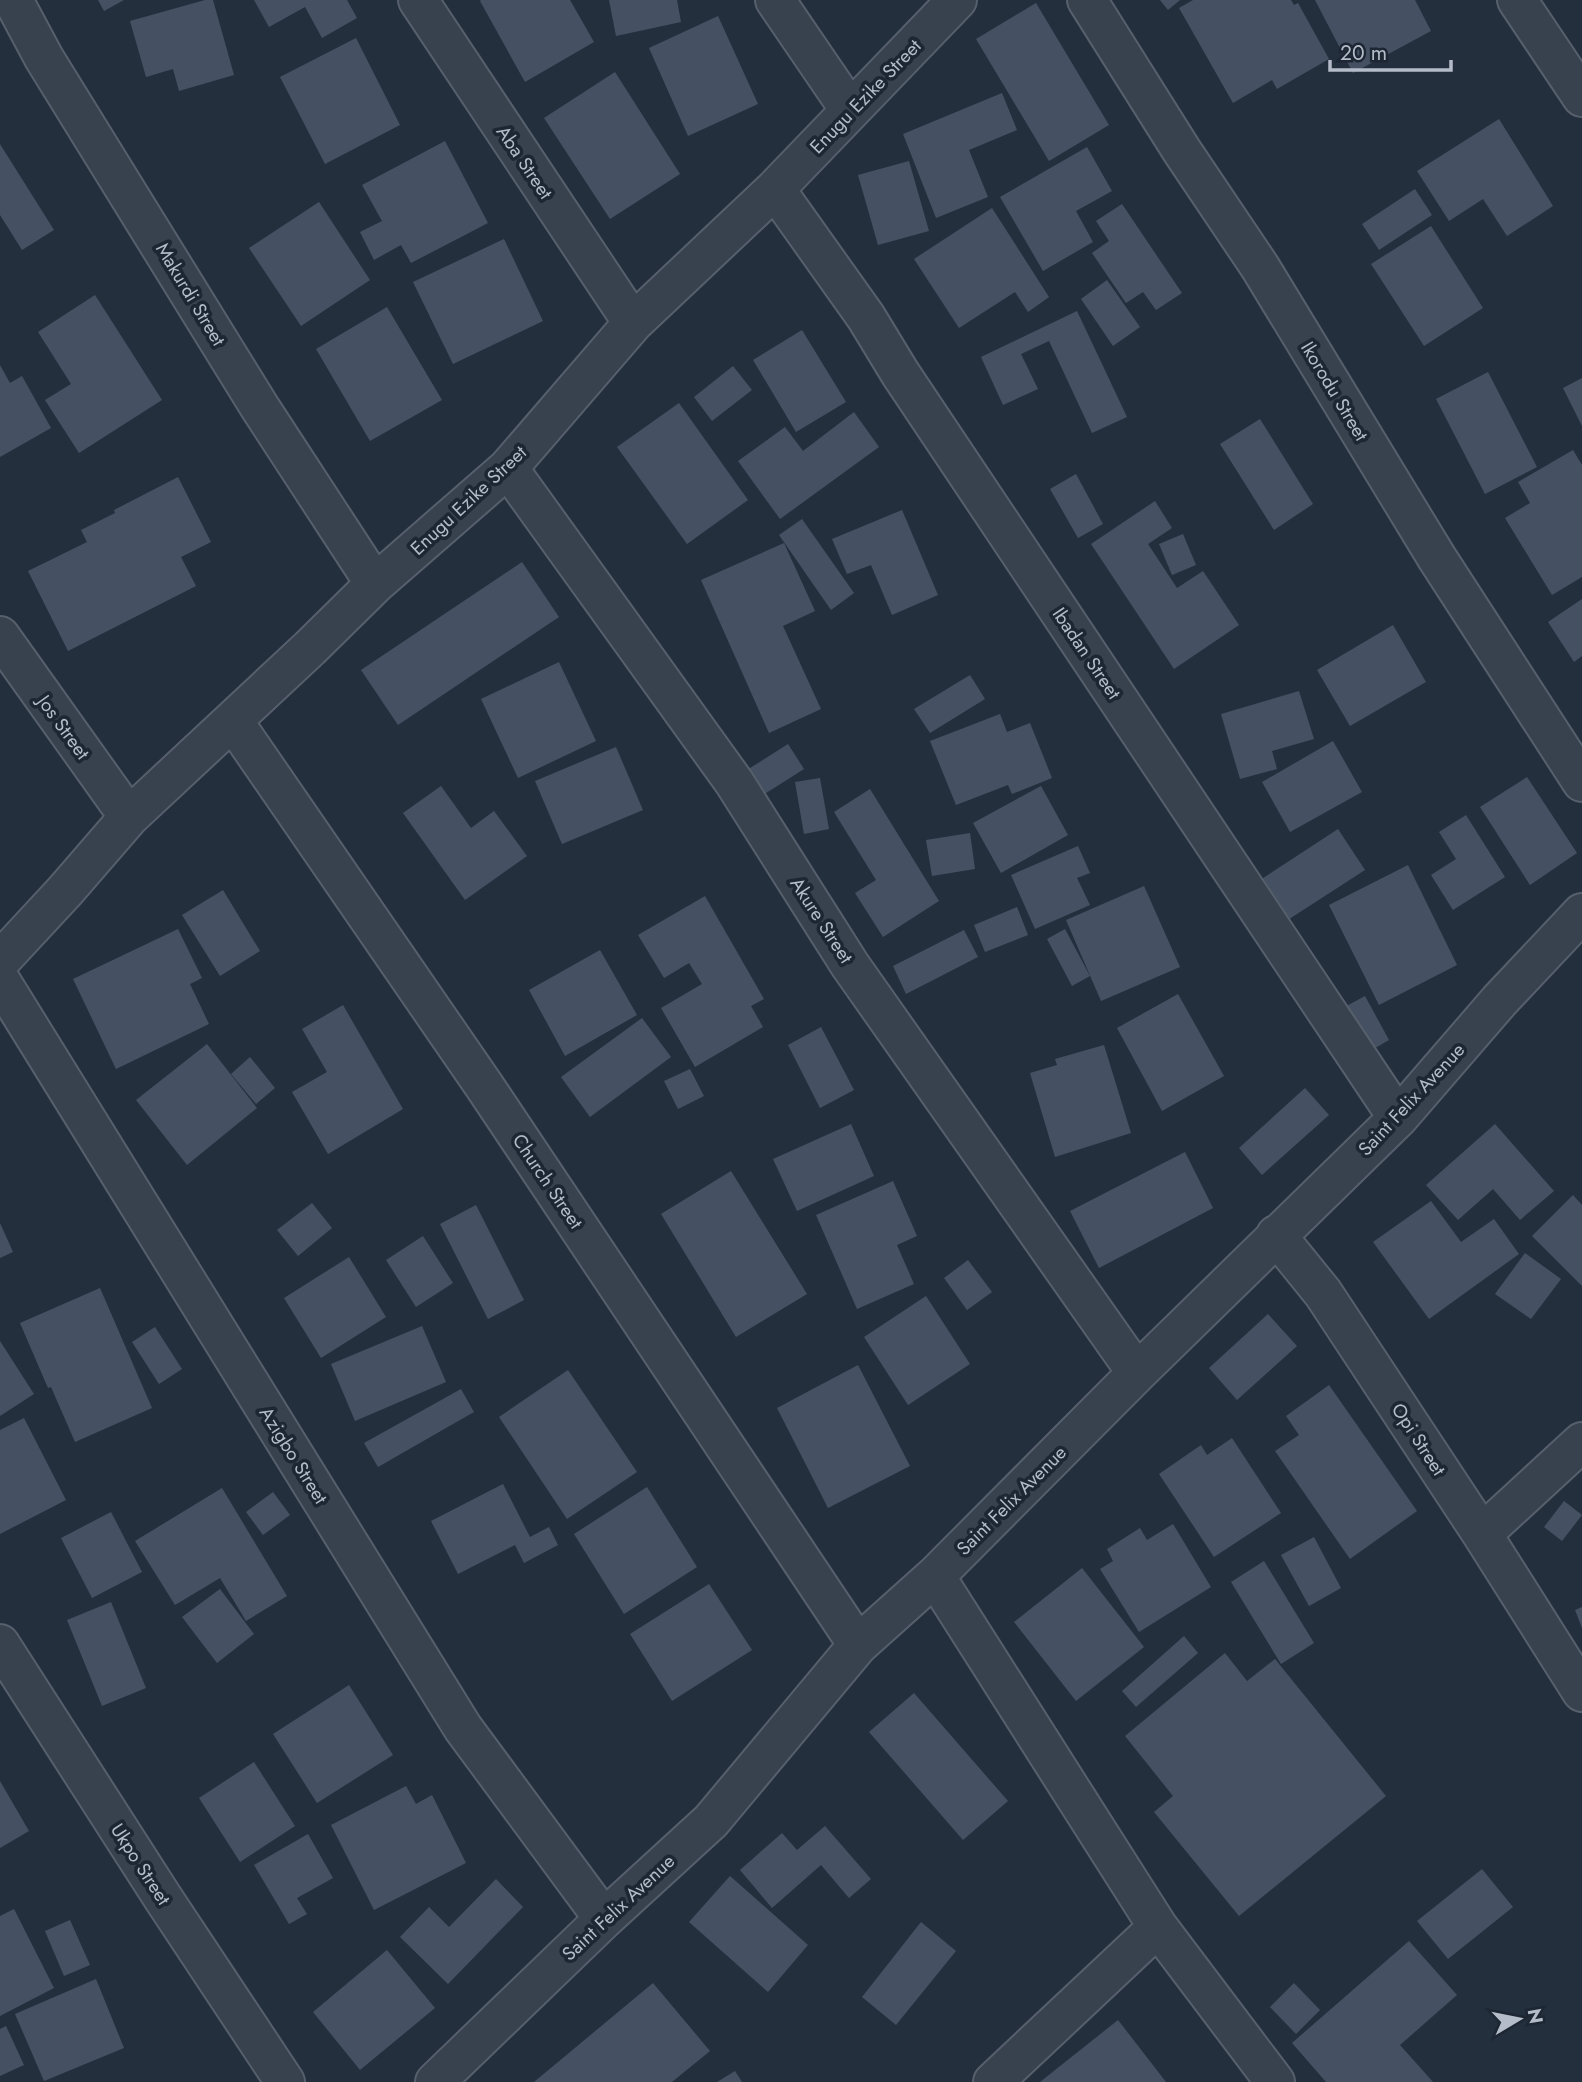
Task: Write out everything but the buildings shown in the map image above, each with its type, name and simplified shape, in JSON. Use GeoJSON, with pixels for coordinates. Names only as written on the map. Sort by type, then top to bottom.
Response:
{"type":"FeatureCollection","features":[{"type":"Feature","properties":{"kind":"street","name":"Makurdi Street"},"geometry":{"type":"LineString","coordinates":[[13,0],[44,58],[260,406],[375,584]]}},
{"type":"Feature","properties":{"kind":"street","name":"Aba Street"},"geometry":{"type":"LineString","coordinates":[[418,0],[633,323]]}},
{"type":"Feature","properties":{"kind":"street"},"geometry":{"type":"LineString","coordinates":[[775,0],[850,110]]}},
{"type":"Feature","properties":{"kind":"street","name":"Enugu Ezike Street"},"geometry":{"type":"LineString","coordinates":[[0,961],[129,817],[375,584],[508,468],[633,323],[775,189],[957,0]]}},
{"type":"Feature","properties":{"kind":"street","name":"Ikorodu Street"},"geometry":{"type":"LineString","coordinates":[[1087,0],[1182,151],[1260,267],[1437,558],[1582,782]]}},
{"type":"Feature","properties":{"kind":"street"},"geometry":{"type":"LineString","coordinates":[[1517,0],[1582,97]]}},
{"type":"Feature","properties":{"kind":"street","name":"Ibadan Street"},"geometry":{"type":"LineString","coordinates":[[775,189],[866,317],[900,373],[1398,1118]]}},
{"type":"Feature","properties":{"kind":"street","name":"Akure Street"},"geometry":{"type":"LineString","coordinates":[[508,468],[734,782],[850,965],[1137,1373]]}},
{"type":"Feature","properties":{"kind":"street","name":"Jos Street"},"geometry":{"type":"LineString","coordinates":[[0,636],[129,817]]}},
{"type":"Feature","properties":{"kind":"street","name":"Church Street"},"geometry":{"type":"LineString","coordinates":[[233,721],[485,1087],[858,1645]]}},
{"type":"Feature","properties":{"kind":"street","name":"Saint Felix Avenue"},"geometry":{"type":"LineString","coordinates":[[435,2082],[604,1919],[711,1821],[858,1645],[935,1576],[1276,1235],[1398,1118],[1500,1000],[1582,913]]}},
{"type":"Feature","properties":{"kind":"street","name":"Azigbo Street"},"geometry":{"type":"LineString","coordinates":[[0,980],[463,1727],[604,1919]]}},
{"type":"Feature","properties":{"kind":"street","name":"Opi Street"},"geometry":{"type":"LineString","coordinates":[[1276,1235],[1323,1293],[1482,1534],[1582,1692]]}},
{"type":"Feature","properties":{"kind":"street"},"geometry":{"type":"LineString","coordinates":[[1482,1534],[1582,1442]]}},
{"type":"Feature","properties":{"kind":"street"},"geometry":{"type":"LineString","coordinates":[[935,1576],[1158,1927],[1275,2082]]}},
{"type":"Feature","properties":{"kind":"street","name":"Ukpo Street"},"geometry":{"type":"LineString","coordinates":[[0,1644],[285,2082]]}},
{"type":"Feature","properties":{"kind":"street"},"geometry":{"type":"LineString","coordinates":[[993,2082],[1158,1927]]}}]}
